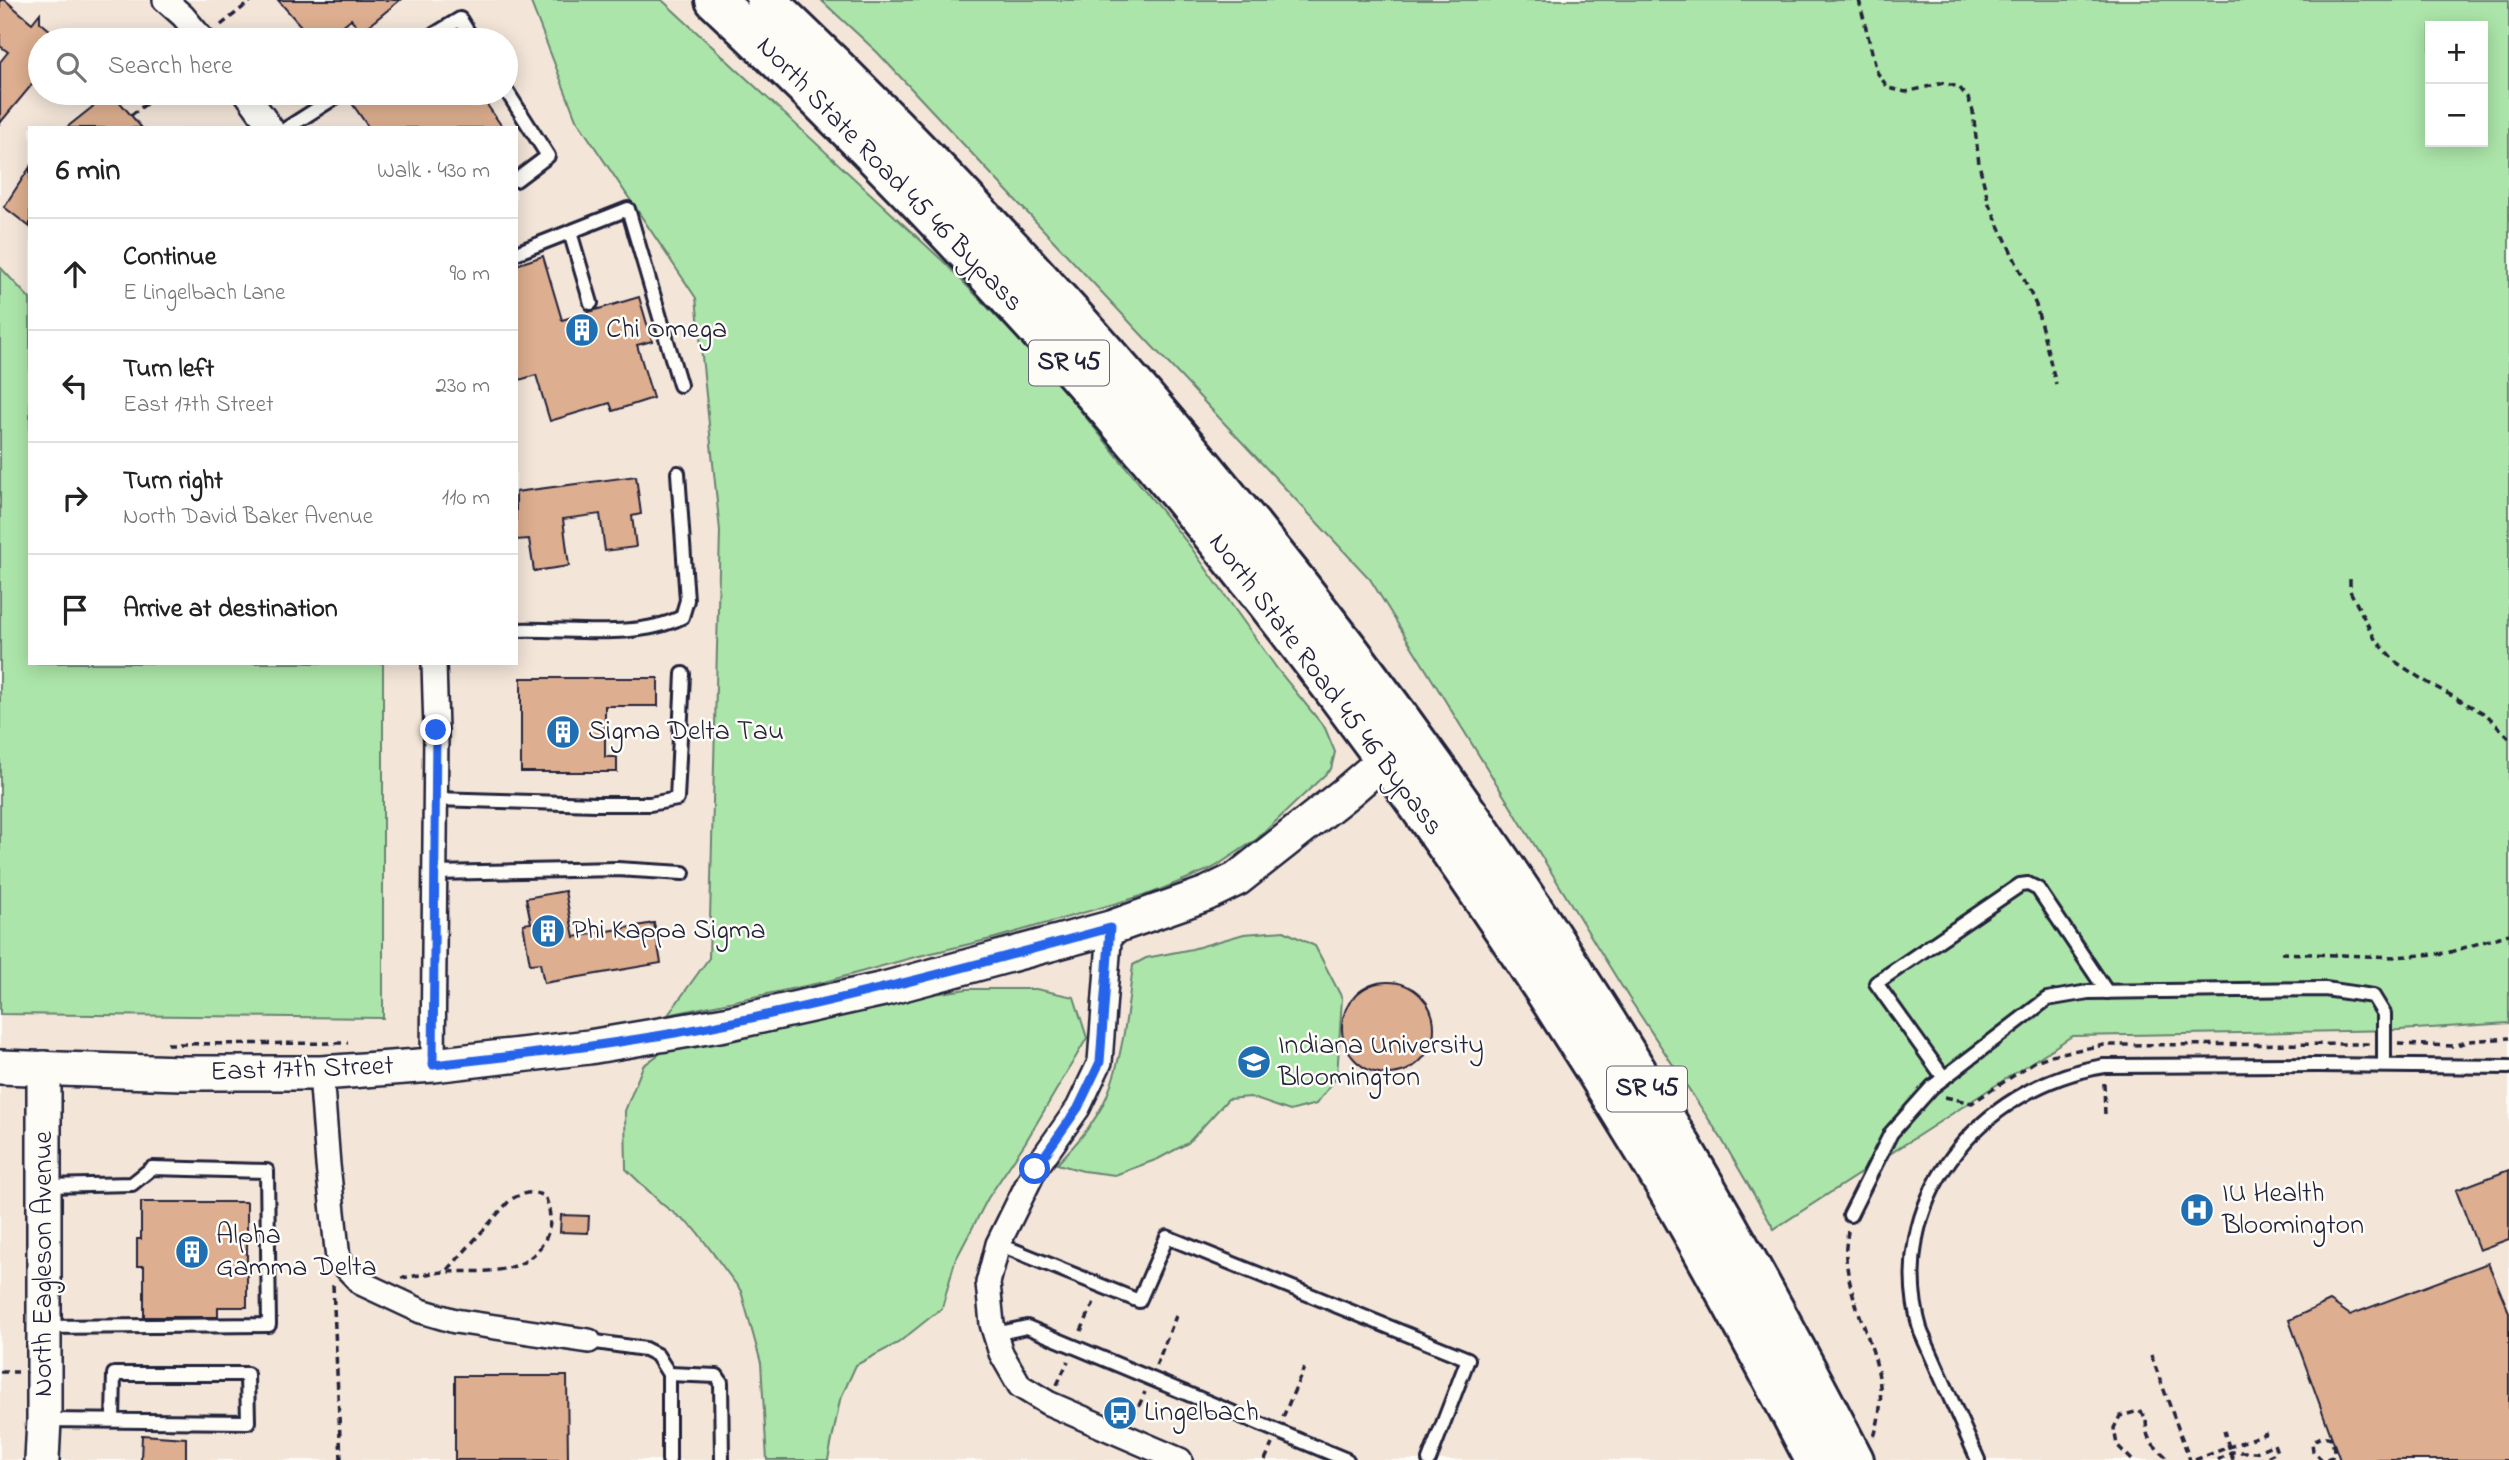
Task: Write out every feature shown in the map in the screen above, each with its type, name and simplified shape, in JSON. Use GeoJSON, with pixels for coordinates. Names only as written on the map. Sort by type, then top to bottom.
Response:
{"type":"FeatureCollection","features":[{"type":"Feature","properties":{"kind":"highway","name":"North State Road 45 46 Bypass"},"geometry":{"type":"LineString","coordinates":[[715,0],[805,85],[900,181],[1070,365],[1158,467],[1306,651],[1398,748]]}},
{"type":"Feature","properties":{"kind":"highway","name":"North State Road 45 46 Bypass"},"geometry":{"type":"LineString","coordinates":[[766,0],[989,224],[1117,366],[1275,556],[1398,748],[1489,908],[1616,1105],[1713,1269],[1815,1460]]}},
{"type":"Feature","properties":{"kind":"highway","name":"SR 45"},"geometry":{"type":"LineString","coordinates":[[1398,748],[1483,837],[1617,1040],[1861,1453]]}},
{"type":"Feature","properties":{"kind":"main road","name":"East 17th Street"},"geometry":{"type":"LineString","coordinates":[[0,1067],[181,1073],[321,1073],[433,1065],[589,1047],[726,1024],[884,989],[1110,928],[1206,894],[1237,880],[1398,748]]}},
{"type":"Feature","properties":{"kind":"main road","name":"North Eagleson Avenue"},"geometry":{"type":"LineString","coordinates":[[42,1460],[44,1068]]}},
{"type":"Feature","properties":{"kind":"street"},"geometry":{"type":"LineString","coordinates":[[164,0],[193,28]]}},
{"type":"Feature","properties":{"kind":"street"},"geometry":{"type":"LineString","coordinates":[[255,105],[270,126]]}},
{"type":"Feature","properties":{"kind":"street"},"geometry":{"type":"LineString","coordinates":[[433,1065],[436,799],[434,665]]}},
{"type":"Feature","properties":{"kind":"street"},"geometry":{"type":"LineString","coordinates":[[1110,928],[1100,1062],[1078,1108],[1035,1169],[998,1244],[988,1283],[992,1324],[1001,1353],[1020,1386],[1048,1403],[1180,1460]]}},
{"type":"Feature","properties":{"kind":"street"},"geometry":{"type":"LineString","coordinates":[[321,1073],[338,1259],[360,1283],[421,1311],[455,1321],[589,1341]]}},
{"type":"Feature","properties":{"kind":"lane"},"geometry":{"type":"LineString","coordinates":[[445,28],[460,19],[466,28]]}},
{"type":"Feature","properties":{"kind":"lane"},"geometry":{"type":"LineString","coordinates":[[290,126],[323,105]]}},
{"type":"Feature","properties":{"kind":"lane"},"geometry":{"type":"LineString","coordinates":[[516,105],[548,156],[518,178]]}},
{"type":"Feature","properties":{"kind":"lane"},"geometry":{"type":"LineString","coordinates":[[518,252],[628,209],[680,385]]}},
{"type":"Feature","properties":{"kind":"lane"},"geometry":{"type":"LineString","coordinates":[[570,232],[591,303]]}},
{"type":"Feature","properties":{"kind":"lane"},"geometry":{"type":"LineString","coordinates":[[518,630],[614,630],[666,625],[682,617],[687,600],[678,472]]}},
{"type":"Feature","properties":{"kind":"lane"},"geometry":{"type":"LineString","coordinates":[[436,799],[596,804],[650,804],[677,799],[682,674]]}},
{"type":"Feature","properties":{"kind":"lane"},"geometry":{"type":"LineString","coordinates":[[434,873],[617,869],[682,873]]}},
{"type":"Feature","properties":{"kind":"lane"},"geometry":{"type":"LineString","coordinates":[[1944,1078],[1876,984],[2020,884],[2038,888],[2107,992]]}},
{"type":"Feature","properties":{"kind":"lane"},"geometry":{"type":"LineString","coordinates":[[1850,1215],[1891,1133],[1932,1087],[2047,999],[2088,992],[2325,989],[2372,996],[2384,1014],[2384,1065]]}},
{"type":"Feature","properties":{"kind":"lane"},"geometry":{"type":"LineString","coordinates":[[1978,1460],[1921,1332],[1914,1310],[1913,1286],[1915,1254],[1926,1206],[1942,1170],[1965,1138],[1994,1111],[2039,1086],[2081,1069],[2104,1066],[2509,1067]]}},
{"type":"Feature","properties":{"kind":"lane"},"geometry":{"type":"LineString","coordinates":[[44,1186],[132,1184],[152,1168],[267,1171],[269,1325],[44,1327]]}},
{"type":"Feature","properties":{"kind":"lane"},"geometry":{"type":"LineString","coordinates":[[998,1244],[1139,1301],[1167,1237],[1468,1359],[1429,1460]]}},
{"type":"Feature","properties":{"kind":"lane"},"geometry":{"type":"LineString","coordinates":[[995,1334],[1027,1328],[1347,1460]]}},
{"type":"Feature","properties":{"kind":"lane"},"geometry":{"type":"LineString","coordinates":[[589,1341],[645,1349],[657,1355],[669,1374],[669,1460]]}},
{"type":"Feature","properties":{"kind":"lane"},"geometry":{"type":"LineString","coordinates":[[44,1420],[248,1422],[247,1374],[114,1374],[113,1420]]}},
{"type":"Feature","properties":{"kind":"lane"},"geometry":{"type":"LineString","coordinates":[[669,1374],[717,1376],[721,1382],[722,1460]]}},
{"type":"Feature","properties":{"kind":"path"},"geometry":{"type":"LineString","coordinates":[[221,25],[252,0]]}},
{"type":"Feature","properties":{"kind":"path"},"geometry":{"type":"LineString","coordinates":[[1859,0],[1877,72],[1888,88],[1906,92],[1943,83],[1959,87],[1968,98],[1973,111],[1979,164],[1989,204],[2036,305],[2056,384]]}},
{"type":"Feature","properties":{"kind":"path"},"geometry":{"type":"LineString","coordinates":[[131,115],[145,105]]}},
{"type":"Feature","properties":{"kind":"path"},"geometry":{"type":"LineString","coordinates":[[2350,579],[2350,591],[2375,639],[2396,662],[2487,715],[2509,738]]}},
{"type":"Feature","properties":{"kind":"path"},"geometry":{"type":"LineString","coordinates":[[2281,953],[2396,957],[2447,953],[2509,934]]}},
{"type":"Feature","properties":{"kind":"path"},"geometry":{"type":"LineString","coordinates":[[166,1044],[349,1043]]}},
{"type":"Feature","properties":{"kind":"path"},"geometry":{"type":"LineString","coordinates":[[360,1283],[446,1272],[485,1273],[516,1266],[536,1254],[548,1235],[551,1210],[545,1196],[536,1192],[522,1193],[510,1200],[446,1272]]}},
{"type":"Feature","properties":{"kind":"path"},"geometry":{"type":"LineString","coordinates":[[1850,1215],[1845,1256],[1858,1312],[1874,1350],[1882,1386],[1881,1416],[1874,1437],[1861,1453]]}},
{"type":"Feature","properties":{"kind":"path"},"geometry":{"type":"LineString","coordinates":[[338,1259],[332,1283],[341,1460]]}},
{"type":"Feature","properties":{"kind":"path"},"geometry":{"type":"LineString","coordinates":[[2151,1355],[2193,1460],[2230,1450],[2267,1433]]}},
{"type":"Feature","properties":{"kind":"path"},"geometry":{"type":"LineString","coordinates":[[1265,1460],[1304,1368]]}},
{"type":"Feature","properties":{"kind":"path"},"geometry":{"type":"LineString","coordinates":[[0,1372],[18,1372]]}},
{"type":"Feature","properties":{"kind":"path"},"geometry":{"type":"LineString","coordinates":[[2132,1460],[2117,1445],[2114,1428],[2120,1416],[2139,1411],[2146,1416],[2147,1434],[2152,1444],[2169,1460]]}},
{"type":"Feature","properties":{"kind":"path"},"geometry":{"type":"LineString","coordinates":[[2224,1431],[2233,1460]]}},
{"type":"Feature","properties":{"kind":"path"},"geometry":{"type":"LineString","coordinates":[[2325,1436],[2331,1438],[2334,1459],[2323,1460],[2313,1451],[2312,1443],[2325,1436]]}},
{"type":"Feature","properties":{"kind":"path"},"geometry":{"type":"LineString","coordinates":[[2218,1460],[2230,1450],[2256,1452],[2274,1444],[2277,1452],[2260,1460]]}},
{"type":"Feature","properties":{"kind":"shaded area","name":"Indiana University Bloomington"},"geometry":{"type":"Polygon","coordinates":[[[0,0],[2509,0],[2509,1460],[0,1460],[0,0]]]}},
{"type":"Feature","properties":{"kind":"green space"},"geometry":{"type":"Polygon","coordinates":[[[530,0],[662,0],[945,263],[1046,368],[1190,546],[1278,670],[1325,728],[1335,752],[1331,769],[1257,839],[1213,868],[1152,893],[995,938],[824,982],[668,1015],[709,958],[720,531],[696,298],[576,119],[530,0]]]}},
{"type":"Feature","properties":{"kind":"green space"},"geometry":{"type":"Polygon","coordinates":[[[821,0],[2509,0],[2509,1023],[2399,1030],[2072,1036],[1774,1229],[1721,1138],[1629,998],[1370,579],[877,52],[821,0]]]}},
{"type":"Feature","properties":{"kind":"green space"},"geometry":{"type":"Polygon","coordinates":[[[0,267],[28,297],[28,665],[383,665],[383,1018],[0,1014],[0,267]]]}},
{"type":"Feature","properties":{"kind":"green space"},"geometry":{"type":"Polygon","coordinates":[[[1284,931],[1315,946],[1342,998],[1337,1077],[1316,1104],[1290,1111],[1250,1097],[1228,1099],[1188,1143],[1158,1159],[1115,1175],[1057,1164],[1091,1125],[1112,1083],[1124,1033],[1133,965],[1146,958],[1192,949],[1244,934],[1284,931]]]}},
{"type":"Feature","properties":{"kind":"green space"},"geometry":{"type":"Polygon","coordinates":[[[967,989],[1036,989],[1074,997],[1087,1038],[1025,1143],[988,1198],[955,1261],[942,1308],[898,1343],[856,1365],[840,1400],[828,1460],[767,1460],[761,1363],[741,1291],[695,1229],[662,1204],[626,1169],[625,1111],[643,1066],[677,1041],[862,1005],[967,989]]]}},
{"type":"Feature","properties":{"kind":"building"},"geometry":{"type":"Polygon","coordinates":[[[0,0],[5,0],[32,23],[40,13],[40,22],[47,28],[28,28],[28,89],[0,123],[0,62],[8,52],[0,46],[0,0]]]}},
{"type":"Feature","properties":{"kind":"building"},"geometry":{"type":"Polygon","coordinates":[[[278,0],[400,0],[366,28],[358,28],[351,19],[340,28],[302,28],[278,0]]]}},
{"type":"Feature","properties":{"kind":"building"},"geometry":{"type":"Polygon","coordinates":[[[95,105],[122,105],[140,126],[69,126],[95,105]]]}},
{"type":"Feature","properties":{"kind":"building"},"geometry":{"type":"Polygon","coordinates":[[[353,105],[487,105],[502,126],[368,126],[353,105]]]}},
{"type":"Feature","properties":{"kind":"building"},"geometry":{"type":"Polygon","coordinates":[[[28,170],[28,225],[4,207],[28,170]]]}},
{"type":"Feature","properties":{"kind":"building","name":"Chi Omega"},"geometry":{"type":"Polygon","coordinates":[[[543,256],[562,320],[639,297],[652,341],[637,345],[653,398],[613,411],[610,403],[550,421],[536,375],[518,380],[518,264],[543,256]]]}},
{"type":"Feature","properties":{"kind":"building"},"geometry":{"type":"Polygon","coordinates":[[[636,476],[641,514],[632,516],[636,547],[605,551],[600,514],[563,519],[569,566],[534,571],[529,539],[518,540],[518,492],[636,476]]]}},
{"type":"Feature","properties":{"kind":"building","name":"Sigma Delta Tau"},"geometry":{"type":"Polygon","coordinates":[[[521,678],[658,678],[658,706],[605,706],[605,757],[617,757],[617,772],[521,772],[521,678]]]}},
{"type":"Feature","properties":{"kind":"building","name":"Phi Kappa Sigma"},"geometry":{"type":"Polygon","coordinates":[[[565,891],[574,937],[654,923],[661,963],[544,983],[540,963],[530,964],[523,924],[531,923],[526,898],[565,891]]]}},
{"type":"Feature","properties":{"kind":"building"},"geometry":{"type":"Polygon","coordinates":[[[1388,982],[1406,985],[1421,995],[1431,1010],[1434,1028],[1431,1046],[1421,1061],[1406,1071],[1388,1074],[1370,1071],[1355,1061],[1345,1046],[1342,1028],[1345,1010],[1355,995],[1370,985],[1388,982]]]}},
{"type":"Feature","properties":{"kind":"building"},"geometry":{"type":"Polygon","coordinates":[[[2509,1170],[2509,1239],[2479,1250],[2456,1190],[2509,1170]]]}},
{"type":"Feature","properties":{"kind":"building","name":"Alpha Gamma Delta"},"geometry":{"type":"Polygon","coordinates":[[[141,1202],[247,1202],[247,1307],[218,1307],[218,1317],[144,1317],[144,1266],[137,1266],[137,1239],[141,1239],[141,1202]]]}},
{"type":"Feature","properties":{"kind":"building"},"geometry":{"type":"Polygon","coordinates":[[[561,1215],[589,1216],[588,1233],[560,1232],[561,1215]]]}},
{"type":"Feature","properties":{"kind":"building","name":"IU Health Bloomington"},"geometry":{"type":"Polygon","coordinates":[[[2488,1263],[2509,1312],[2509,1460],[2340,1460],[2289,1320],[2330,1301],[2350,1315],[2488,1263]]]}},
{"type":"Feature","properties":{"kind":"building"},"geometry":{"type":"Polygon","coordinates":[[[455,1376],[567,1376],[568,1460],[455,1460],[455,1376]]]}},
{"type":"Feature","properties":{"kind":"building"},"geometry":{"type":"Polygon","coordinates":[[[142,1435],[186,1438],[186,1460],[141,1460],[142,1435]]]}},
{"type":"Feature","properties":{"kind":"place","name":"Chi Omega"},"geometry":{"type":"Point","coordinates":[582,330]}},
{"type":"Feature","properties":{"kind":"place","name":"Sigma Delta Tau"},"geometry":{"type":"Point","coordinates":[563,732]}},
{"type":"Feature","properties":{"kind":"place","name":"Phi Kappa Sigma"},"geometry":{"type":"Point","coordinates":[548,931]}},
{"type":"Feature","properties":{"kind":"place","name":"Indiana University Bloomington"},"geometry":{"type":"Point","coordinates":[1254,1062]}},
{"type":"Feature","properties":{"kind":"place","name":"IU Health Bloomington"},"geometry":{"type":"Point","coordinates":[2197,1210]}},
{"type":"Feature","properties":{"kind":"place","name":"Alpha Gamma Delta"},"geometry":{"type":"Point","coordinates":[192,1252]}},
{"type":"Feature","properties":{"kind":"place","name":"Lingelbach"},"geometry":{"type":"Point","coordinates":[1120,1413]}},
{"type":"Feature","properties":{"kind":"route"},"geometry":{"type":"LineString","coordinates":[[436,730],[433,1065],[589,1047],[726,1024],[884,989],[1110,928],[1100,1062],[1078,1108],[1035,1169]]}}]}
